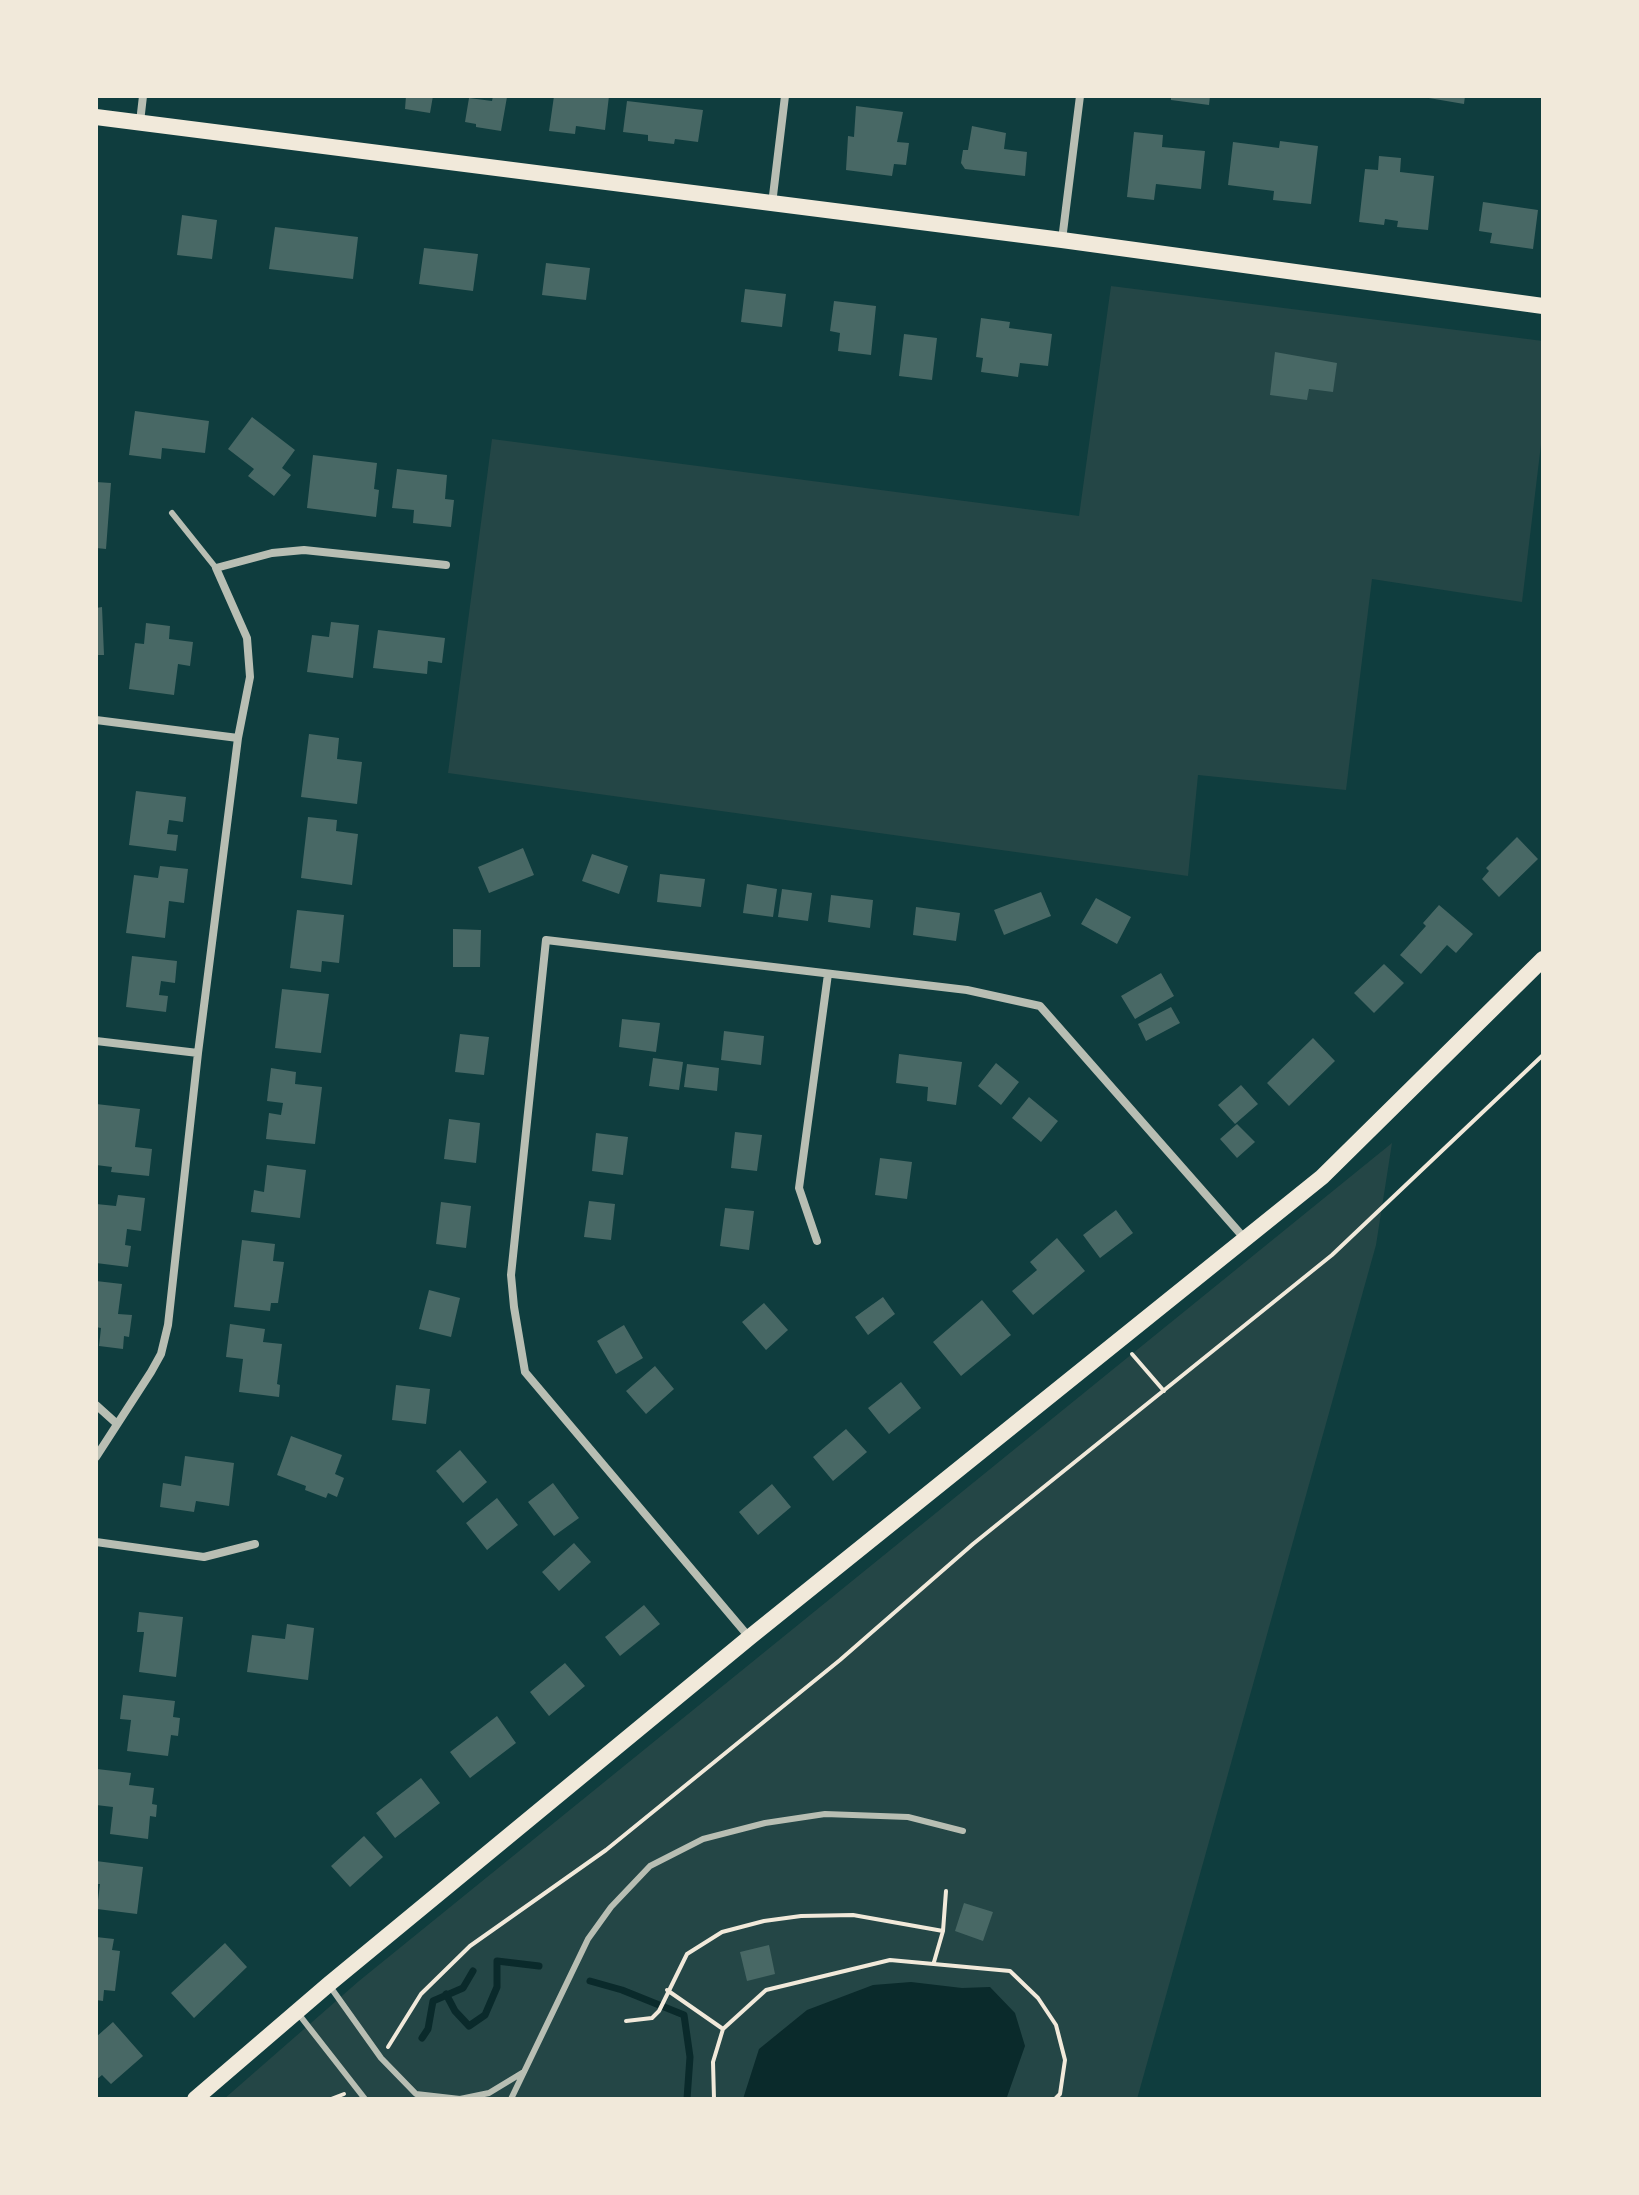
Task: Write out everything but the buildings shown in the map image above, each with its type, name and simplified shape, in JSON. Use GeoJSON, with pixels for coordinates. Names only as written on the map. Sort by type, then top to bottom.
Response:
{"type":"FeatureCollection","features":[{"type":"Feature","properties":{"kind":"main road"},"geometry":{"type":"LineString","coordinates":[[96,117],[1062,240],[1543,306]]}},
{"type":"Feature","properties":{"kind":"main road"},"geometry":{"type":"LineString","coordinates":[[195,2099],[329,1984],[750,1637],[1322,1177],[1543,959]]}},
{"type":"Feature","properties":{"kind":"street"},"geometry":{"type":"LineString","coordinates":[[140,122],[143,96]]}},
{"type":"Feature","properties":{"kind":"street"},"geometry":{"type":"LineString","coordinates":[[772,204],[785,96]]}},
{"type":"Feature","properties":{"kind":"street"},"geometry":{"type":"LineString","coordinates":[[1062,240],[1080,96]]}},
{"type":"Feature","properties":{"kind":"street"},"geometry":{"type":"LineString","coordinates":[[96,1457],[161,1354],[168,1325],[198,1053],[238,738],[250,677],[247,638],[216,568],[272,553],[304,550],[446,565]]}},
{"type":"Feature","properties":{"kind":"street"},"geometry":{"type":"LineString","coordinates":[[96,720],[238,738]]}},
{"type":"Feature","properties":{"kind":"street"},"geometry":{"type":"LineString","coordinates":[[750,1637],[525,1372],[511,1275],[546,940],[967,990],[1040,1006],[1245,1239]]}},
{"type":"Feature","properties":{"kind":"street"},"geometry":{"type":"LineString","coordinates":[[817,1241],[799,1188],[828,974]]}},
{"type":"Feature","properties":{"kind":"street"},"geometry":{"type":"LineString","coordinates":[[96,1041],[198,1053]]}},
{"type":"Feature","properties":{"kind":"street"},"geometry":{"type":"LineString","coordinates":[[96,1405],[116,1423]]}},
{"type":"Feature","properties":{"kind":"street"},"geometry":{"type":"LineString","coordinates":[[96,1542],[204,1557],[255,1544]]}},
{"type":"Feature","properties":{"kind":"lane"},"geometry":{"type":"LineString","coordinates":[[172,513],[216,568]]}},
{"type":"Feature","properties":{"kind":"lane"},"geometry":{"type":"LineString","coordinates":[[511,2099],[588,1939],[611,1907],[650,1866],[703,1839],[765,1823],[825,1814],[908,1817],[963,1831]]}},
{"type":"Feature","properties":{"kind":"lane"},"geometry":{"type":"LineString","coordinates":[[329,1984],[381,2058],[416,2094],[460,2099],[489,2093],[522,2073]]}},
{"type":"Feature","properties":{"kind":"lane"},"geometry":{"type":"LineString","coordinates":[[297,2012],[365,2099]]}},
{"type":"Feature","properties":{"kind":"path"},"geometry":{"type":"LineString","coordinates":[[381,2058],[421,1994],[470,1946],[606,1850],[840,1660],[973,1544],[1332,1255],[1543,1055]]}},
{"type":"Feature","properties":{"kind":"path"},"geometry":{"type":"LineString","coordinates":[[1120,1340],[1164,1391]]}},
{"type":"Feature","properties":{"kind":"path"},"geometry":{"type":"LineString","coordinates":[[934,1962],[943,1931],[946,1891]]}},
{"type":"Feature","properties":{"kind":"path"},"geometry":{"type":"LineString","coordinates":[[626,2021],[652,2018],[659,2011],[687,1954],[722,1932],[764,1921],[801,1916],[853,1915],[943,1931]]}},
{"type":"Feature","properties":{"kind":"path"},"geometry":{"type":"LineString","coordinates":[[714,2099],[713,2062],[723,2029],[766,1990],[890,1960],[1010,1971],[1038,1998],[1056,2025],[1065,2060],[1060,2094],[1055,2099]]}},
{"type":"Feature","properties":{"kind":"path"},"geometry":{"type":"LineString","coordinates":[[667,1990],[723,2029]]}},
{"type":"Feature","properties":{"kind":"shaded area"},"geometry":{"type":"Polygon","coordinates":[[[1111,286],[1543,341],[1543,428],[1522,602],[1372,579],[1346,790],[1198,775],[1188,876],[448,773],[492,439],[1079,516],[1111,286]]]}},
{"type":"Feature","properties":{"kind":"shaded area"},"geometry":{"type":"Polygon","coordinates":[[[1392,1143],[1376,1245],[1137,2099],[224,2099],[359,1981],[1392,1143]]]}},
{"type":"Feature","properties":{"kind":"shaded area"},"geometry":{"type":"Polygon","coordinates":[[[911,1982],[962,1988],[990,1987],[1015,2013],[1025,2046],[1007,2097],[743,2099],[759,2049],[807,2010],[873,1985],[911,1982]]]}},
{"type":"Feature","properties":{"kind":"waterway"},"geometry":{"type":"LineString","coordinates":[[446,1994],[455,2011],[469,2026],[485,2015],[497,1987],[497,1961],[539,1966]]}},
{"type":"Feature","properties":{"kind":"waterway"},"geometry":{"type":"LineString","coordinates":[[422,2038],[428,2029],[433,2001],[463,1988],[473,1971]]}},
{"type":"Feature","properties":{"kind":"waterway"},"geometry":{"type":"LineString","coordinates":[[590,1981],[622,1990],[684,2015],[690,2057],[687,2099]]}}]}
